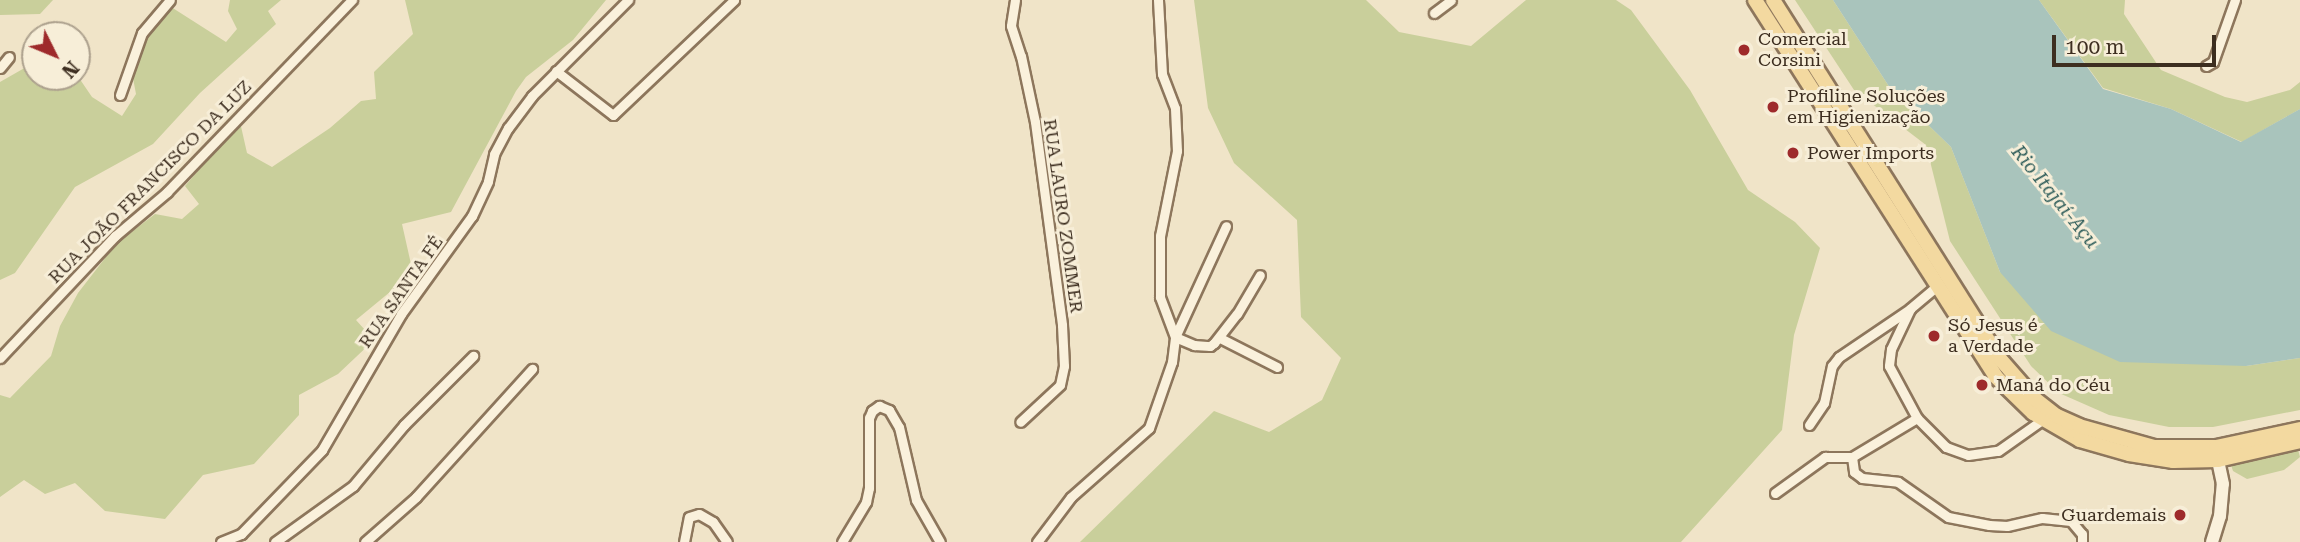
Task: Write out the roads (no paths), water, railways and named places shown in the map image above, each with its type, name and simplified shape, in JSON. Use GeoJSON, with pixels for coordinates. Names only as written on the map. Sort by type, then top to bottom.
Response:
{"type":"FeatureCollection","features":[{"type":"Feature","properties":{"kind":"main road"},"geometry":{"type":"LineString","coordinates":[[1755,0],[1995,376],[2042,420],[2080,440],[2129,454],[2174,461],[2300,442]]}},
{"type":"Feature","properties":{"kind":"main road"},"geometry":{"type":"LineString","coordinates":[[1773,0],[2001,360],[2035,399],[2068,421],[2127,442],[2217,454],[2300,429]]}},
{"type":"Feature","properties":{"kind":"street"},"geometry":{"type":"LineString","coordinates":[[120,95],[142,33],[170,0]]}},
{"type":"Feature","properties":{"kind":"street","name":"RUA JOÃO FRANCISCO DA LUZ"},"geometry":{"type":"LineString","coordinates":[[0,358],[115,236],[167,192],[352,0]]}},
{"type":"Feature","properties":{"kind":"street","name":"RUA SANTA FÉ"},"geometry":{"type":"LineString","coordinates":[[221,542],[241,534],[322,450],[401,314],[438,267],[472,216],[488,181],[494,154],[508,128],[556,71],[628,0]]}},
{"type":"Feature","properties":{"kind":"street"},"geometry":{"type":"LineString","coordinates":[[556,71],[613,115],[734,0]]}},
{"type":"Feature","properties":{"kind":"street","name":"RUA LAURO ZOMMER"},"geometry":{"type":"LineString","coordinates":[[1015,0],[1011,26],[1021,56],[1034,122],[1062,325],[1064,366],[1060,385],[1020,422]]}},
{"type":"Feature","properties":{"kind":"street"},"geometry":{"type":"LineString","coordinates":[[1158,0],[1162,74],[1175,108],[1177,150],[1160,236],[1160,297],[1175,337],[1194,345],[1210,346],[1220,338],[1260,275]]}},
{"type":"Feature","properties":{"kind":"street"},"geometry":{"type":"LineString","coordinates":[[1434,13],[1451,0]]}},
{"type":"Feature","properties":{"kind":"street"},"geometry":{"type":"LineString","coordinates":[[2206,66],[2213,61],[2235,0]]}},
{"type":"Feature","properties":{"kind":"street"},"geometry":{"type":"LineString","coordinates":[[0,68],[9,57]]}},
{"type":"Feature","properties":{"kind":"street"},"geometry":{"type":"LineString","coordinates":[[1037,542],[1071,497],[1149,428],[1172,362],[1175,337],[1226,226]]}},
{"type":"Feature","properties":{"kind":"street"},"geometry":{"type":"LineString","coordinates":[[1809,425],[1824,403],[1832,366],[1839,357],[1910,309],[1937,286]]}},
{"type":"Feature","properties":{"kind":"street"},"geometry":{"type":"LineString","coordinates":[[1910,309],[1891,349],[1889,366],[1917,418],[1946,447],[1968,455],[1998,451],[2042,420]]}},
{"type":"Feature","properties":{"kind":"street"},"geometry":{"type":"LineString","coordinates":[[1220,338],[1277,368]]}},
{"type":"Feature","properties":{"kind":"street"},"geometry":{"type":"LineString","coordinates":[[275,542],[353,486],[404,425],[473,356]]}},
{"type":"Feature","properties":{"kind":"street"},"geometry":{"type":"LineString","coordinates":[[365,542],[416,497],[532,369]]}},
{"type":"Feature","properties":{"kind":"street"},"geometry":{"type":"LineString","coordinates":[[842,542],[866,502],[869,488],[869,418],[872,411],[879,406],[889,410],[898,427],[916,500],[940,542]]}},
{"type":"Feature","properties":{"kind":"street"},"geometry":{"type":"LineString","coordinates":[[1775,493],[1825,457],[1852,457],[1917,418]]}},
{"type":"Feature","properties":{"kind":"street"},"geometry":{"type":"LineString","coordinates":[[2212,542],[2220,516],[2223,484],[2217,454]]}},
{"type":"Feature","properties":{"kind":"street"},"geometry":{"type":"LineString","coordinates":[[1852,457],[1854,472],[1862,478],[1898,482],[1948,517],[1998,525],[2042,518],[2071,522],[2082,534],[2082,542]]}},
{"type":"Feature","properties":{"kind":"street"},"geometry":{"type":"LineString","coordinates":[[684,542],[690,517],[699,514],[713,522],[727,542]]}},
{"type":"Feature","properties":{"kind":"water","name":"Rio Itajaí-Açu"},"geometry":{"type":"Polygon","coordinates":[[[1833,0],[2039,0],[2103,89],[2171,109],[2241,142],[2300,109],[2300,358],[2246,366],[2120,362],[2051,331],[2000,272],[1951,147],[1890,88],[1833,0]]]}},
{"type":"Feature","properties":{"kind":"place","name":"Comercial Corsini"},"geometry":{"type":"Point","coordinates":[1744,50]}},
{"type":"Feature","properties":{"kind":"place","name":"Profiline Soluções em Higienização"},"geometry":{"type":"Point","coordinates":[1773,107]}},
{"type":"Feature","properties":{"kind":"place","name":"Power Imports"},"geometry":{"type":"Point","coordinates":[1793,153]}},
{"type":"Feature","properties":{"kind":"place","name":"Só Jesus é a Verdade"},"geometry":{"type":"Point","coordinates":[1934,336]}},
{"type":"Feature","properties":{"kind":"place","name":"Maná do Céu"},"geometry":{"type":"Point","coordinates":[1982,385]}},
{"type":"Feature","properties":{"kind":"place","name":"Guardemais"},"geometry":{"type":"Point","coordinates":[2180,515]}}]}
